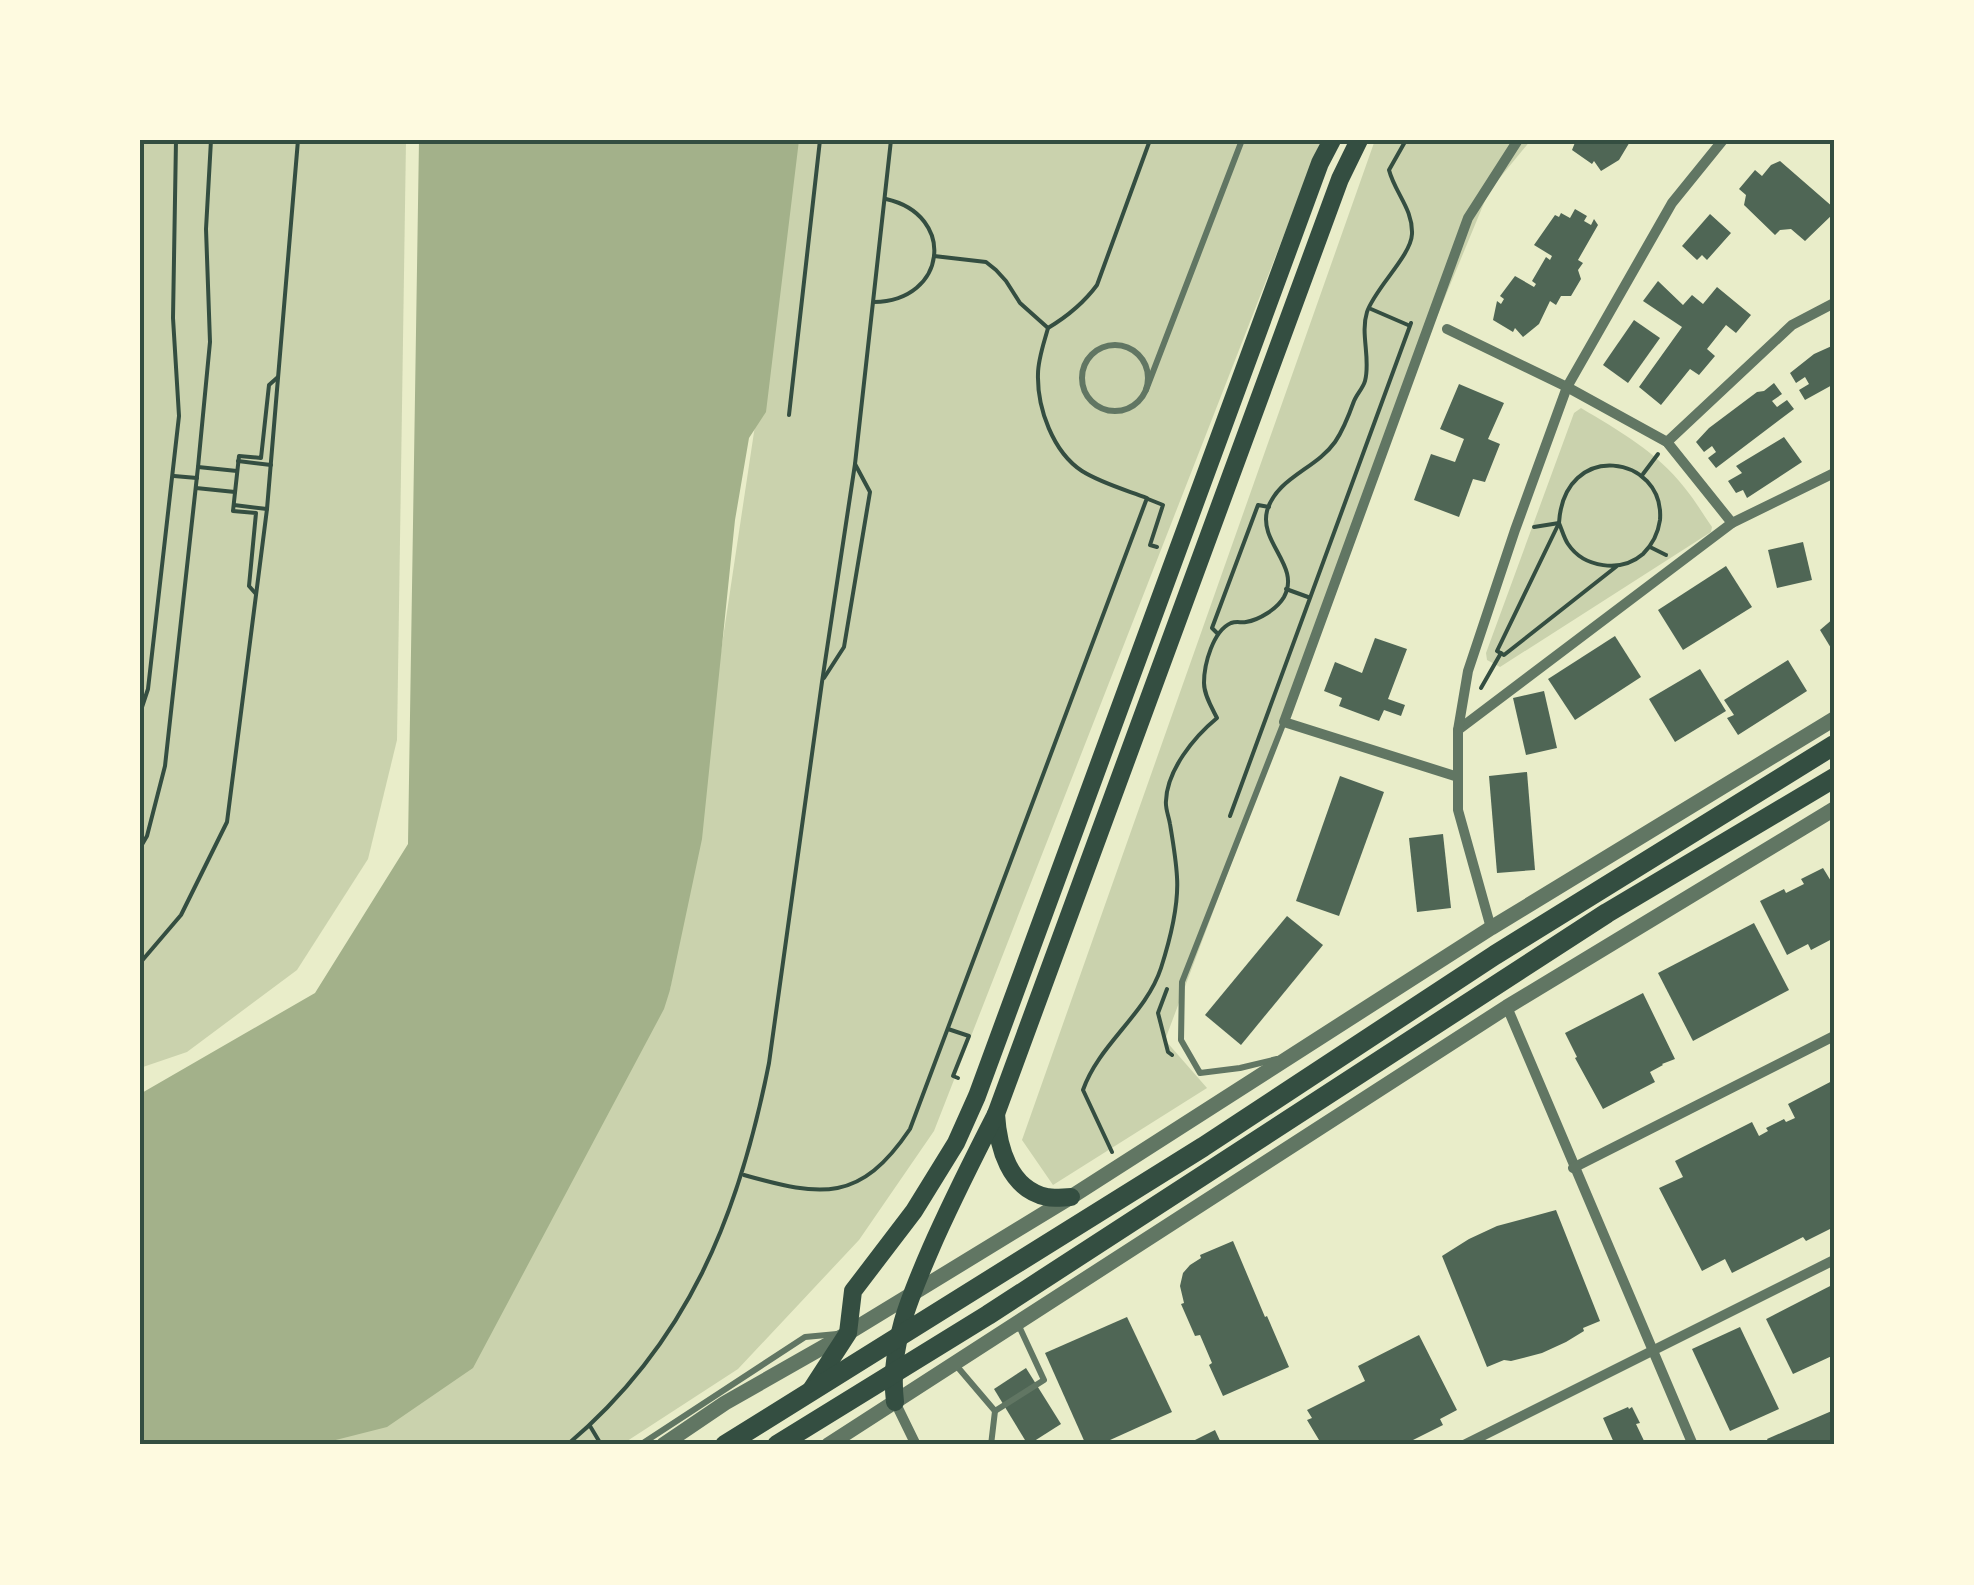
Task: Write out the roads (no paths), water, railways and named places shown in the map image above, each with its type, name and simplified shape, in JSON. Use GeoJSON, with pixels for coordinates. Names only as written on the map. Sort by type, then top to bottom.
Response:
{"type":"FeatureCollection","features":[{"type":"Feature","properties":{"kind":"highway"},"geometry":{"type":"LineString","coordinates":[[725,1445],[1204,1148],[1496,955],[1834,745]]}},
{"type":"Feature","properties":{"kind":"highway"},"geometry":{"type":"LineString","coordinates":[[778,1445],[892,1376],[1607,914],[1834,778]]}},
{"type":"Feature","properties":{"kind":"main road"},"geometry":{"type":"LineString","coordinates":[[895,1402],[892,1376],[897,1337],[910,1296],[996,1114],[1333,197],[1359,140]]}},
{"type":"Feature","properties":{"kind":"main road"},"geometry":{"type":"LineString","coordinates":[[811,1390],[848,1333],[853,1291],[914,1211],[956,1143],[977,1096],[1324,152]]}},
{"type":"Feature","properties":{"kind":"main road"},"geometry":{"type":"LineString","coordinates":[[996,1114],[998,1142],[1008,1167],[1020,1181],[1049,1198],[1071,1197]]}},
{"type":"Feature","properties":{"kind":"street"},"geometry":{"type":"LineString","coordinates":[[1458,778],[1284,722],[1468,218],[1518,140]]}},
{"type":"Feature","properties":{"kind":"street"},"geometry":{"type":"LineString","coordinates":[[1490,928],[1458,810],[1458,730],[1468,671],[1567,386],[1672,203],[1723,140]]}},
{"type":"Feature","properties":{"kind":"street"},"geometry":{"type":"LineString","coordinates":[[1666,442],[1792,325],[1834,303]]}},
{"type":"Feature","properties":{"kind":"street"},"geometry":{"type":"LineString","coordinates":[[1447,329],[1567,386],[1666,442],[1732,524]]}},
{"type":"Feature","properties":{"kind":"street"},"geometry":{"type":"LineString","coordinates":[[1458,730],[1732,524],[1834,473]]}},
{"type":"Feature","properties":{"kind":"street"},"geometry":{"type":"LineString","coordinates":[[663,1445],[725,1403],[1071,1197],[1490,928],[1834,720]]}},
{"type":"Feature","properties":{"kind":"street"},"geometry":{"type":"LineString","coordinates":[[828,1445],[1507,1008],[1834,810]]}},
{"type":"Feature","properties":{"kind":"street"},"geometry":{"type":"LineString","coordinates":[[1507,1008],[1692,1445]]}},
{"type":"Feature","properties":{"kind":"street"},"geometry":{"type":"LineString","coordinates":[[1573,1168],[1834,1036]]}},
{"type":"Feature","properties":{"kind":"street"},"geometry":{"type":"LineString","coordinates":[[1464,1445],[1834,1260]]}},
{"type":"Feature","properties":{"kind":"street"},"geometry":{"type":"LineString","coordinates":[[895,1402],[916,1445]]}},
{"type":"Feature","properties":{"kind":"lane"},"geometry":{"type":"LineString","coordinates":[[1146,390],[1147,369],[1135,351],[1126,346],[1105,346],[1088,358],[1083,367],[1082,388],[1087,398],[1103,410],[1124,411],[1134,406],[1146,390],[1242,140]]}},
{"type":"Feature","properties":{"kind":"lane"},"geometry":{"type":"LineString","coordinates":[[1284,722],[1182,982],[1180,1040],[1200,1073],[1294,1055]]}},
{"type":"Feature","properties":{"kind":"lane"},"geometry":{"type":"LineString","coordinates":[[995,1411],[1044,1380],[1017,1323]]}},
{"type":"Feature","properties":{"kind":"lane"},"geometry":{"type":"LineString","coordinates":[[640,1445],[804,1337],[848,1333]]}},
{"type":"Feature","properties":{"kind":"lane"},"geometry":{"type":"LineString","coordinates":[[954,1363],[995,1411],[991,1445]]}}]}
